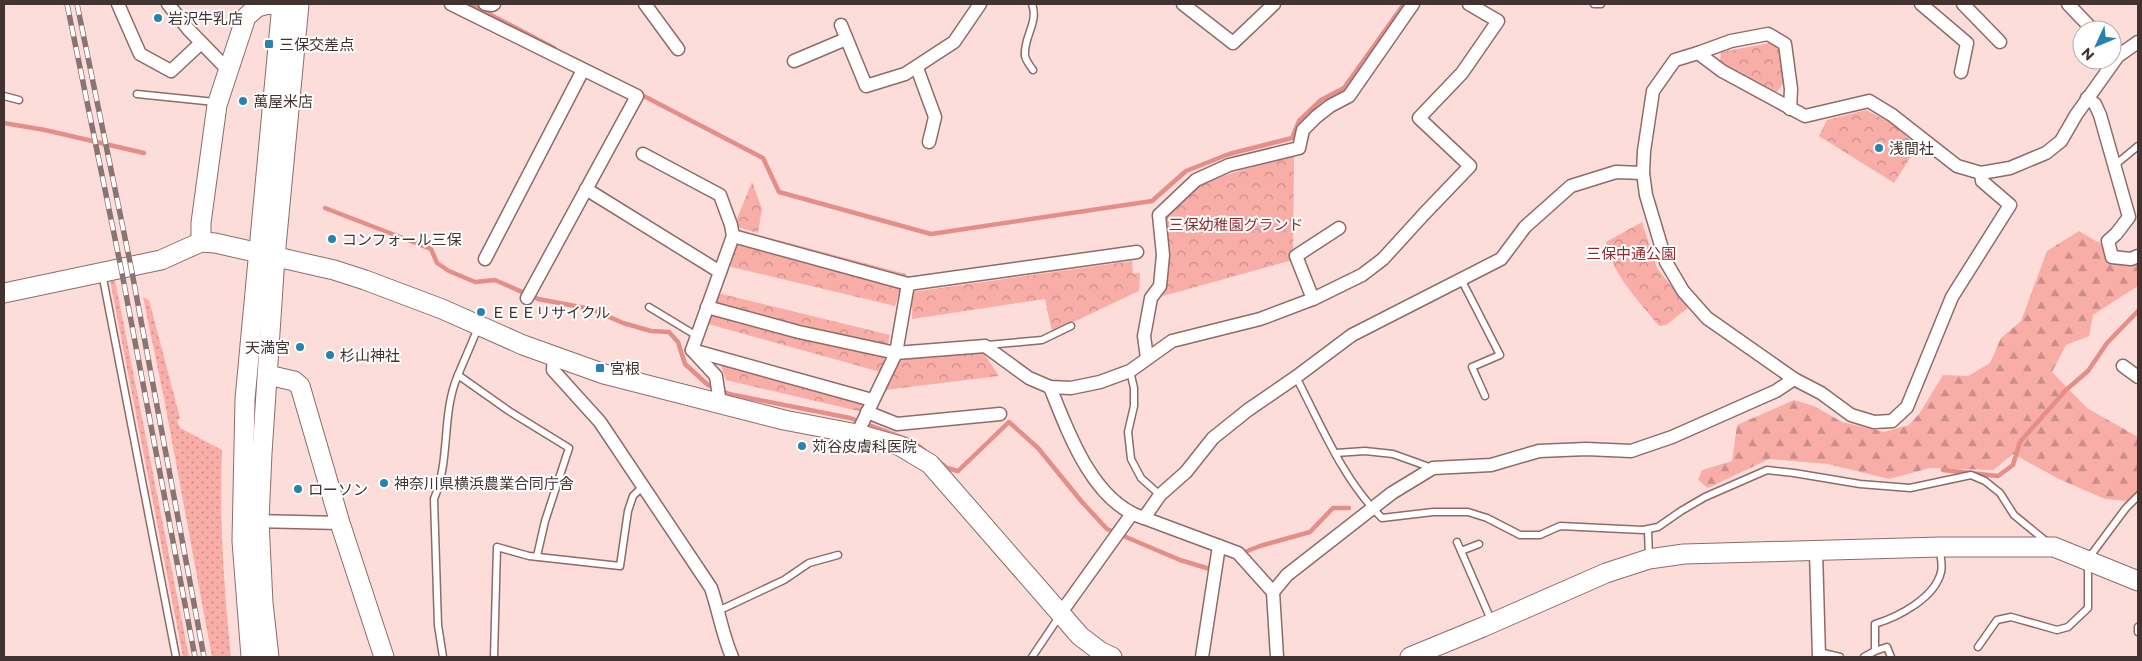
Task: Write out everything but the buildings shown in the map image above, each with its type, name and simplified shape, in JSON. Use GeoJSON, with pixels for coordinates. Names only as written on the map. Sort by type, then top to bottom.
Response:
{"type":"FeatureCollection","features":[{"type":"Feature","properties":{"kind":"street"},"geometry":{"type":"LineString","coordinates":[[118,4],[140,54],[171,71],[201,42]]}},
{"type":"Feature","properties":{"kind":"street"},"geometry":{"type":"LineString","coordinates":[[168,4],[228,70]]}},
{"type":"Feature","properties":{"kind":"street"},"geometry":{"type":"LineString","coordinates":[[201,242],[201,223],[218,103],[247,10],[268,4],[287,4],[267,255],[245,399],[250,521],[263,603],[269,657]]}},
{"type":"Feature","properties":{"kind":"street"},"geometry":{"type":"LineString","coordinates":[[451,4],[637,96],[526,298]]}},
{"type":"Feature","properties":{"kind":"street"},"geometry":{"type":"LineString","coordinates":[[485,4],[494,4]]}},
{"type":"Feature","properties":{"kind":"street"},"geometry":{"type":"LineString","coordinates":[[645,4],[678,49]]}},
{"type":"Feature","properties":{"kind":"street"},"geometry":{"type":"LineString","coordinates":[[841,25],[866,86],[917,68],[954,42],[980,4]]}},
{"type":"Feature","properties":{"kind":"street"},"geometry":{"type":"LineString","coordinates":[[1183,4],[1233,43],[1274,4]]}},
{"type":"Feature","properties":{"kind":"street"},"geometry":{"type":"LineString","coordinates":[[1147,358],[1144,336],[1151,298],[1160,286],[1163,255],[1159,216],[1196,180],[1229,166],[1299,148],[1303,130],[1330,106],[1349,96],[1413,4]]}},
{"type":"Feature","properties":{"kind":"street"},"geometry":{"type":"LineString","coordinates":[[707,306],[799,332],[896,353],[986,346],[1029,378],[1050,387],[1071,388],[1100,382],[1130,371],[1172,341],[1260,319],[1314,299],[1362,275],[1383,259],[1470,166],[1420,118],[1462,73],[1498,21],[1470,4]]}},
{"type":"Feature","properties":{"kind":"street"},"geometry":{"type":"LineString","coordinates":[[1921,4],[1967,43],[1961,72]]}},
{"type":"Feature","properties":{"kind":"street"},"geometry":{"type":"LineString","coordinates":[[1964,4],[1979,16],[2000,42]]}},
{"type":"Feature","properties":{"kind":"street"},"geometry":{"type":"LineString","coordinates":[[2068,4],[2083,20]]}},
{"type":"Feature","properties":{"kind":"street"},"geometry":{"type":"LineString","coordinates":[[1790,109],[1791,89],[1785,44],[1768,34],[1731,41],[1675,60],[1654,91],[1644,151],[1643,173],[1646,195],[1666,262],[1683,291],[1707,318],[1851,415],[1874,422],[1892,421],[1907,407],[1952,297],[2010,204],[1982,181],[1981,173]]}},
{"type":"Feature","properties":{"kind":"street"},"geometry":{"type":"LineString","coordinates":[[794,60],[846,39]]}},
{"type":"Feature","properties":{"kind":"street"},"geometry":{"type":"LineString","coordinates":[[2122,50],[2138,42]]}},
{"type":"Feature","properties":{"kind":"street"},"geometry":{"type":"LineString","coordinates":[[1698,53],[1722,72],[1805,116],[1869,101],[1892,115],[1957,166],[1981,173],[2010,168],[2046,153],[2061,141],[2104,70]]}},
{"type":"Feature","properties":{"kind":"street"},"geometry":{"type":"LineString","coordinates":[[917,68],[935,117],[929,142]]}},
{"type":"Feature","properties":{"kind":"street"},"geometry":{"type":"LineString","coordinates":[[485,259],[583,70]]}},
{"type":"Feature","properties":{"kind":"street"},"geometry":{"type":"LineString","coordinates":[[2087,98],[2095,104],[2100,115],[2129,217],[2108,241],[2112,257],[2131,259],[2138,256]]}},
{"type":"Feature","properties":{"kind":"street"},"geometry":{"type":"LineString","coordinates":[[643,154],[720,195],[731,225],[733,236],[692,350]]}},
{"type":"Feature","properties":{"kind":"street"},"geometry":{"type":"LineString","coordinates":[[1060,614],[1137,516],[1186,472],[1213,438],[1248,410],[1296,378],[1352,334],[1501,259],[1525,227],[1571,186],[1616,172],[1643,173]]}},
{"type":"Feature","properties":{"kind":"street"},"geometry":{"type":"LineString","coordinates":[[586,189],[720,272]]}},
{"type":"Feature","properties":{"kind":"street"},"geometry":{"type":"LineString","coordinates":[[1314,299],[1296,256],[1339,228]]}},
{"type":"Feature","properties":{"kind":"street"},"geometry":{"type":"LineString","coordinates":[[733,236],[908,284],[1137,252]]}},
{"type":"Feature","properties":{"kind":"street"},"geometry":{"type":"LineString","coordinates":[[4,293],[161,260],[201,242],[334,270],[365,280],[442,309],[554,356],[604,374],[784,420],[857,434],[900,446],[930,464],[1080,636],[1101,652],[1112,657]]}},
{"type":"Feature","properties":{"kind":"street"},"geometry":{"type":"LineString","coordinates":[[251,657],[244,586],[268,375],[267,255]]}},
{"type":"Feature","properties":{"kind":"street"},"geometry":{"type":"LineString","coordinates":[[857,434],[896,353],[908,284]]}},
{"type":"Feature","properties":{"kind":"street"},"geometry":{"type":"LineString","coordinates":[[692,350],[872,400]]}},
{"type":"Feature","properties":{"kind":"street"},"geometry":{"type":"LineString","coordinates":[[692,350],[716,376],[720,404]]}},
{"type":"Feature","properties":{"kind":"street"},"geometry":{"type":"LineString","coordinates":[[554,356],[553,370],[600,422],[711,588],[718,611],[720,629],[732,657]]}},
{"type":"Feature","properties":{"kind":"street"},"geometry":{"type":"LineString","coordinates":[[2124,366],[2138,377]]}},
{"type":"Feature","properties":{"kind":"street"},"geometry":{"type":"LineString","coordinates":[[268,375],[294,381],[300,386],[340,523],[384,657]]}},
{"type":"Feature","properties":{"kind":"street"},"geometry":{"type":"LineString","coordinates":[[1273,592],[1287,575],[1372,509],[1433,468],[1491,464],[1539,451],[1586,449],[1631,451],[1672,437],[1776,391],[1794,378]]}},
{"type":"Feature","properties":{"kind":"street"},"geometry":{"type":"LineString","coordinates":[[1050,387],[1069,432],[1093,476],[1106,494],[1137,516],[1238,553],[1273,592],[1277,657]]}},
{"type":"Feature","properties":{"kind":"street"},"geometry":{"type":"LineString","coordinates":[[867,412],[896,424],[1000,414]]}},
{"type":"Feature","properties":{"kind":"street"},"geometry":{"type":"LineString","coordinates":[[250,521],[340,523]]}},
{"type":"Feature","properties":{"kind":"street"},"geometry":{"type":"LineString","coordinates":[[1202,657],[1219,546]]}},
{"type":"Feature","properties":{"kind":"street"},"geometry":{"type":"LineString","coordinates":[[1412,657],[1606,573],[1649,559],[1684,554],[1940,547],[2054,547],[2088,559],[2138,581]]}},
{"type":"Feature","properties":{"kind":"street"},"geometry":{"type":"LineString","coordinates":[[1816,551],[1819,655]]}},
{"type":"Feature","properties":{"kind":"lane"},"geometry":{"type":"LineString","coordinates":[[1032,4],[1035,13],[1026,42],[1025,57],[1033,70]]}},
{"type":"Feature","properties":{"kind":"lane"},"geometry":{"type":"LineString","coordinates":[[1594,4],[1600,4]]}},
{"type":"Feature","properties":{"kind":"lane"},"geometry":{"type":"LineString","coordinates":[[137,94],[207,100],[218,103]]}},
{"type":"Feature","properties":{"kind":"lane"},"geometry":{"type":"LineString","coordinates":[[4,96],[20,100]]}},
{"type":"Feature","properties":{"kind":"lane"},"geometry":{"type":"LineString","coordinates":[[2115,165],[2138,146]]}},
{"type":"Feature","properties":{"kind":"lane"},"geometry":{"type":"LineString","coordinates":[[102,272],[176,657]]}},
{"type":"Feature","properties":{"kind":"lane"},"geometry":{"type":"LineString","coordinates":[[1461,279],[1500,355],[1472,367],[1485,396]]}},
{"type":"Feature","properties":{"kind":"lane"},"geometry":{"type":"LineString","coordinates":[[648,307],[697,336]]}},
{"type":"Feature","properties":{"kind":"lane"},"geometry":{"type":"LineString","coordinates":[[443,657],[438,625],[434,499],[441,483],[445,462],[451,391],[479,325]]}},
{"type":"Feature","properties":{"kind":"lane"},"geometry":{"type":"LineString","coordinates":[[986,346],[1042,340],[1071,326]]}},
{"type":"Feature","properties":{"kind":"lane"},"geometry":{"type":"LineString","coordinates":[[1130,371],[1134,388],[1134,406],[1128,432],[1131,459],[1141,478],[1160,495]]}},
{"type":"Feature","properties":{"kind":"lane"},"geometry":{"type":"LineString","coordinates":[[458,375],[509,411],[569,448],[545,520],[537,556]]}},
{"type":"Feature","properties":{"kind":"lane"},"geometry":{"type":"LineString","coordinates":[[1296,378],[1336,453],[1372,509],[1382,518],[1433,512],[1468,512],[1487,518],[1520,534],[1540,535],[1560,526],[1648,530],[1658,528],[1681,511],[1705,497],[1766,470],[1860,484],[1910,488],[1971,475],[1985,481],[2000,493],[2014,514],[2054,547]]}},
{"type":"Feature","properties":{"kind":"lane"},"geometry":{"type":"LineString","coordinates":[[1336,453],[1365,451],[1393,454],[1433,468]]}},
{"type":"Feature","properties":{"kind":"lane"},"geometry":{"type":"LineString","coordinates":[[494,657],[497,547],[529,556],[620,566],[628,511],[633,496],[643,486]]}},
{"type":"Feature","properties":{"kind":"lane"},"geometry":{"type":"LineString","coordinates":[[1978,647],[1996,620],[2011,617],[2057,630],[2068,627],[2088,608],[2088,559],[2126,508],[2138,496]]}},
{"type":"Feature","properties":{"kind":"lane"},"geometry":{"type":"LineString","coordinates":[[1648,530],[1649,559]]}},
{"type":"Feature","properties":{"kind":"lane"},"geometry":{"type":"LineString","coordinates":[[1457,542],[1492,623]]}},
{"type":"Feature","properties":{"kind":"lane"},"geometry":{"type":"LineString","coordinates":[[1461,551],[1479,544]]}},
{"type":"Feature","properties":{"kind":"lane"},"geometry":{"type":"LineString","coordinates":[[1875,651],[1875,624],[1888,620],[1925,597],[1937,583],[1942,571],[1940,547]]}},
{"type":"Feature","properties":{"kind":"lane"},"geometry":{"type":"LineString","coordinates":[[718,611],[784,580],[809,563],[838,555]]}},
{"type":"Feature","properties":{"kind":"lane"},"geometry":{"type":"LineString","coordinates":[[1032,657],[1060,614]]}},
{"type":"Feature","properties":{"kind":"lane"},"geometry":{"type":"LineString","coordinates":[[2138,627],[2138,632]]}},
{"type":"Feature","properties":{"kind":"lane"},"geometry":{"type":"LineString","coordinates":[[1864,657],[1888,647],[1891,657]]}},
{"type":"Feature","properties":{"kind":"lane"},"geometry":{"type":"LineString","coordinates":[[1819,655],[1840,657]]}},
{"type":"Feature","properties":{"kind":"green space"},"geometry":{"type":"Polygon","coordinates":[[[1770,43],[1780,50],[1784,82],[1778,91],[1770,93],[1720,62],[1721,52],[1770,43]]]}},
{"type":"Feature","properties":{"kind":"green space"},"geometry":{"type":"Polygon","coordinates":[[[1866,110],[1895,125],[1917,147],[1894,183],[1819,136],[1827,120],[1866,110]]]}},
{"type":"Feature","properties":{"kind":"green space","name":"三保幼稚園グランド"},"geometry":{"type":"Polygon","coordinates":[[[1294,154],[1293,260],[1163,296],[1169,262],[1165,216],[1200,183],[1294,154]]]}},
{"type":"Feature","properties":{"kind":"green space"},"geometry":{"type":"Polygon","coordinates":[[[752,182],[762,209],[758,233],[737,227],[736,221],[752,182]]]}},
{"type":"Feature","properties":{"kind":"green space","name":"三保中通公園"},"geometry":{"type":"Polygon","coordinates":[[[1642,222],[1657,268],[1688,308],[1666,325],[1659,326],[1627,287],[1614,266],[1606,242],[1642,222]]]}},
{"type":"Feature","properties":{"kind":"green space"},"geometry":{"type":"Polygon","coordinates":[[[740,230],[906,274],[895,306],[727,266],[740,230]]]}},
{"type":"Feature","properties":{"kind":"green space"},"geometry":{"type":"Polygon","coordinates":[[[2079,231],[2096,241],[2138,257],[2138,286],[2093,315],[2089,336],[2066,345],[2052,372],[2087,408],[2138,437],[2138,502],[2105,499],[2059,479],[2013,454],[1993,470],[1930,468],[1889,479],[1828,464],[1769,459],[1708,488],[1698,480],[1702,470],[1732,461],[1737,425],[1794,400],[1814,406],[1842,422],[1884,432],[1909,425],[1919,414],[1943,375],[1968,376],[1990,363],[2001,338],[2021,321],[2047,251],[2079,231]]]}},
{"type":"Feature","properties":{"kind":"green space"},"geometry":{"type":"Polygon","coordinates":[[[1132,261],[1133,274],[1140,273],[1139,291],[1052,332],[1045,299],[912,319],[912,292],[1132,261]]]}},
{"type":"Feature","properties":{"kind":"green space"},"geometry":{"type":"Polygon","coordinates":[[[110,280],[115,280],[189,657],[183,657],[110,280]]]}},
{"type":"Feature","properties":{"kind":"green space"},"geometry":{"type":"Polygon","coordinates":[[[718,293],[890,335],[881,372],[708,324],[718,293]]]}},
{"type":"Feature","properties":{"kind":"green space"},"geometry":{"type":"Polygon","coordinates":[[[143,297],[149,300],[180,418],[177,421],[180,428],[222,450],[223,554],[231,657],[212,657],[164,398],[143,297]]]}},
{"type":"Feature","properties":{"kind":"green space"},"geometry":{"type":"Polygon","coordinates":[[[983,352],[999,376],[885,390],[899,359],[983,352]]]}},
{"type":"Feature","properties":{"kind":"green space"},"geometry":{"type":"Polygon","coordinates":[[[720,363],[865,403],[863,412],[726,380],[720,363]]]}},
{"type":"Feature","properties":{"kind":"waterway"},"geometry":{"type":"LineString","coordinates":[[470,4],[554,48]]}},
{"type":"Feature","properties":{"kind":"waterway"},"geometry":{"type":"LineString","coordinates":[[638,93],[763,158],[779,192],[931,234],[1152,201],[1186,171],[1229,154],[1292,138],[1299,121],[1321,100],[1344,88],[1404,4]]}},
{"type":"Feature","properties":{"kind":"waterway"},"geometry":{"type":"LineString","coordinates":[[4,123],[45,130],[144,153]]}},
{"type":"Feature","properties":{"kind":"waterway"},"geometry":{"type":"LineString","coordinates":[[325,208],[431,249],[437,263],[449,271],[475,282],[495,280],[538,299],[591,309],[623,323],[651,331],[669,332],[678,342],[685,364],[708,385],[729,394],[850,418],[912,441],[924,450]]}},
{"type":"Feature","properties":{"kind":"waterway"},"geometry":{"type":"LineString","coordinates":[[1943,470],[1998,476],[2013,465],[2020,442],[2066,390],[2088,371],[2107,343],[2138,311]]}},
{"type":"Feature","properties":{"kind":"waterway"},"geometry":{"type":"LineString","coordinates":[[942,464],[947,468],[958,471],[1009,422],[1038,448],[1082,502],[1107,529],[1180,560],[1210,569],[1211,564]]}},
{"type":"Feature","properties":{"kind":"waterway"},"geometry":{"type":"LineString","coordinates":[[1242,553],[1310,532],[1333,508],[1349,508]]}},
{"type":"Feature","properties":{"kind":"railway"},"geometry":{"type":"LineString","coordinates":[[67,4],[121,268],[195,657]]}},
{"type":"Feature","properties":{"kind":"railway"},"geometry":{"type":"LineString","coordinates":[[77,4],[131,267],[204,657]]}},
{"type":"Feature","properties":{"kind":"place","name":"岩沢牛乳店"},"geometry":{"type":"Point","coordinates":[158,18]}},
{"type":"Feature","properties":{"kind":"place","name":"三保交差点"},"geometry":{"type":"Point","coordinates":[269,44]}},
{"type":"Feature","properties":{"kind":"place","name":"萬屋米店"},"geometry":{"type":"Point","coordinates":[243,101]}},
{"type":"Feature","properties":{"kind":"place","name":"浅間社"},"geometry":{"type":"Point","coordinates":[1879,148]}},
{"type":"Feature","properties":{"kind":"place","name":"コンフォール三保"},"geometry":{"type":"Point","coordinates":[332,239]}},
{"type":"Feature","properties":{"kind":"place","name":"ＥＥＥリサイクル"},"geometry":{"type":"Point","coordinates":[481,312]}},
{"type":"Feature","properties":{"kind":"place","name":"天満宮"},"geometry":{"type":"Point","coordinates":[300,347]}},
{"type":"Feature","properties":{"kind":"place","name":"杉山神社"},"geometry":{"type":"Point","coordinates":[330,355]}},
{"type":"Feature","properties":{"kind":"place","name":"宮根"},"geometry":{"type":"Point","coordinates":[600,368]}},
{"type":"Feature","properties":{"kind":"place","name":"苅谷皮膚科医院"},"geometry":{"type":"Point","coordinates":[802,446]}},
{"type":"Feature","properties":{"kind":"place","name":"神奈川県横浜農業合同庁舎"},"geometry":{"type":"Point","coordinates":[384,483]}},
{"type":"Feature","properties":{"kind":"place","name":"ローソン"},"geometry":{"type":"Point","coordinates":[298,489]}}]}
